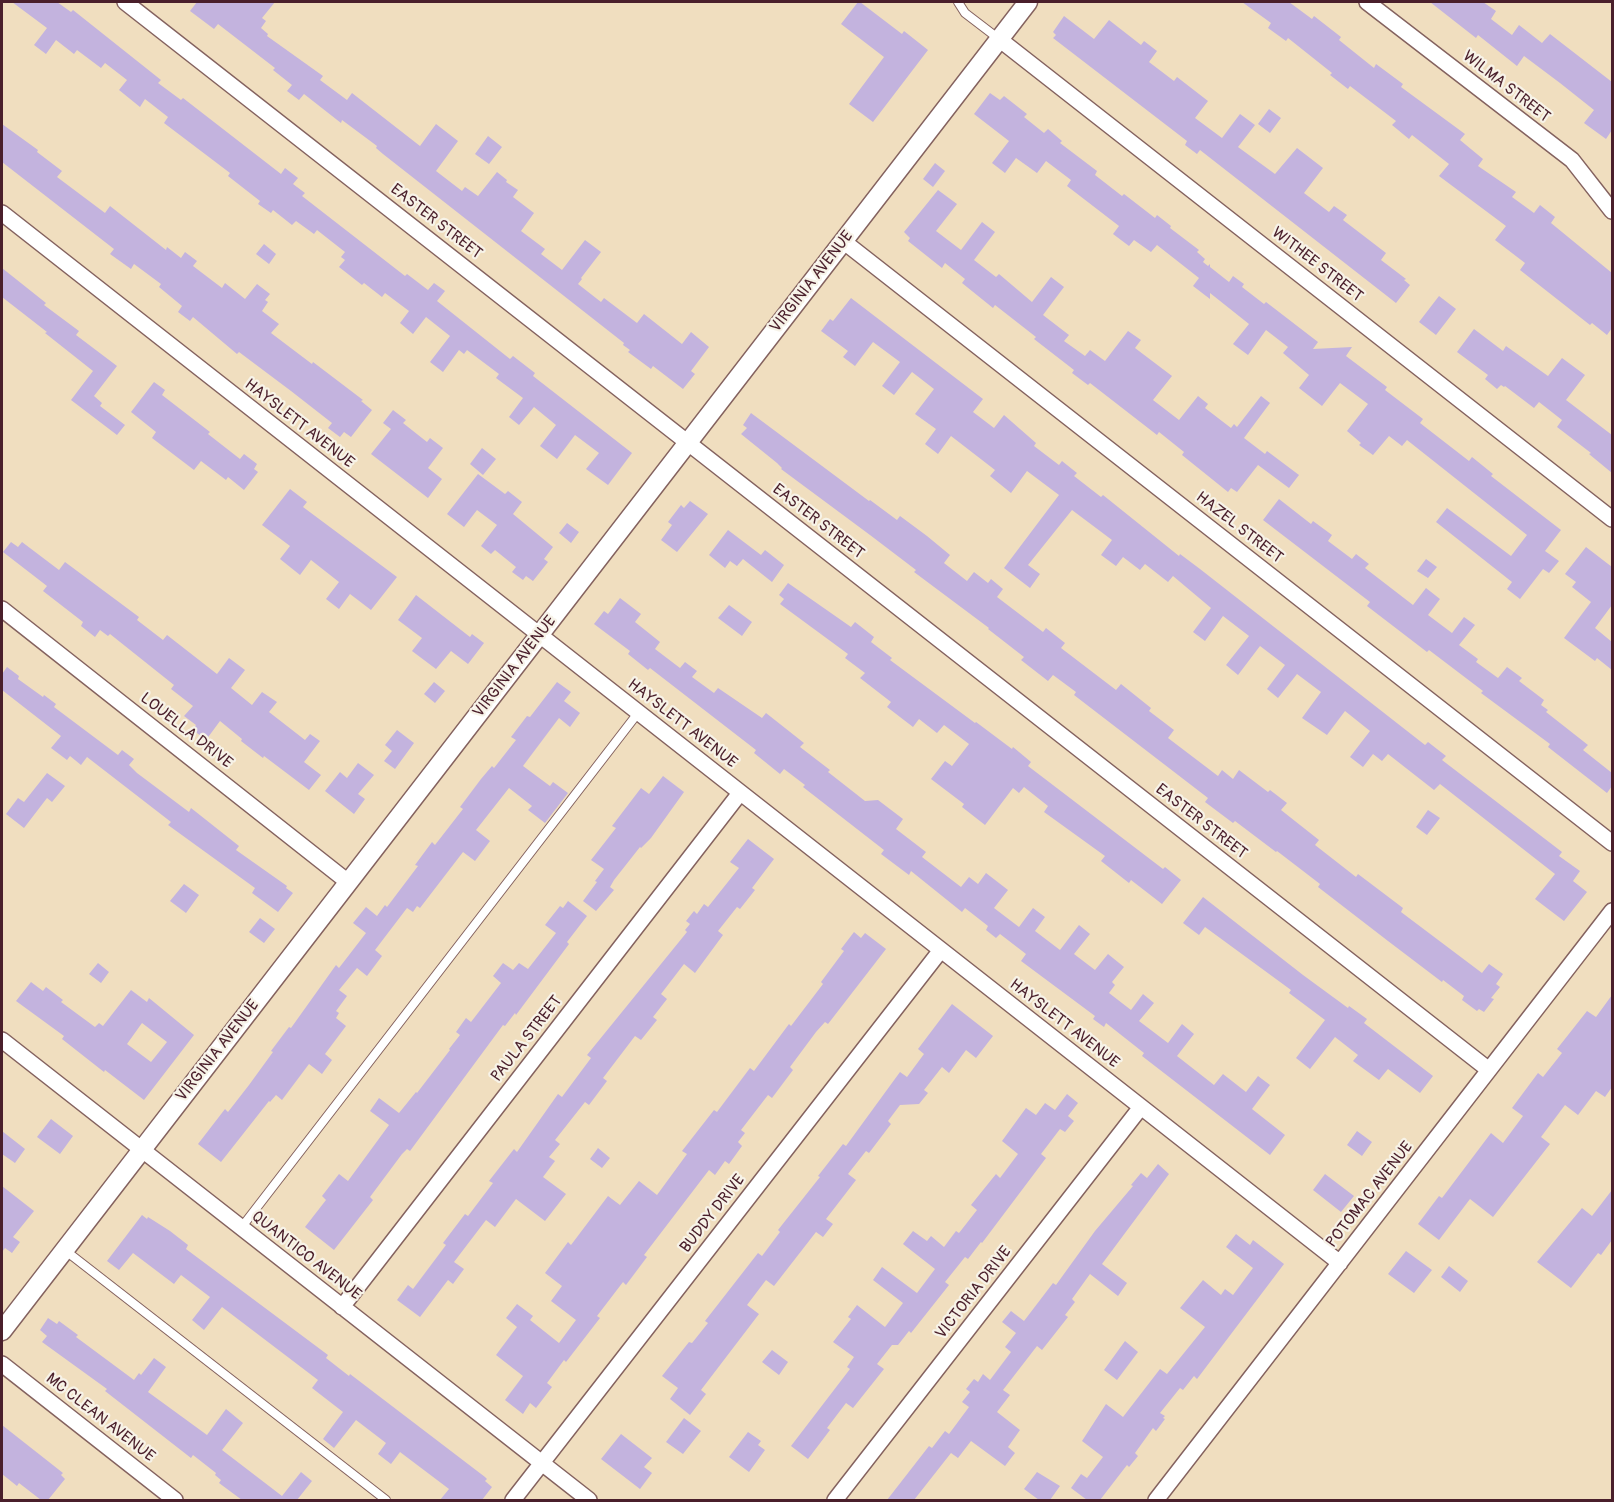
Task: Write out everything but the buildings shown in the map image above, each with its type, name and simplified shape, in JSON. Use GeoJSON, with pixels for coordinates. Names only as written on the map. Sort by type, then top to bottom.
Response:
{"type":"FeatureCollection","features":[{"type":"Feature","properties":{"kind":"street","name":"EASTER STREET"},"geometry":{"type":"LineString","coordinates":[[126,2],[1489,1070]]}},
{"type":"Feature","properties":{"kind":"street","name":"VIRGINIA AVENUE"},"geometry":{"type":"LineString","coordinates":[[2,1332],[1028,2]]}},
{"type":"Feature","properties":{"kind":"street","name":"WILMA STREET"},"geometry":{"type":"LineString","coordinates":[[1367,2],[1572,160],[1612,211]]}},
{"type":"Feature","properties":{"kind":"street","name":"WITHEE STREET"},"geometry":{"type":"LineString","coordinates":[[999,39],[1612,519]]}},
{"type":"Feature","properties":{"kind":"street","name":"HAYSLETT AVENUE"},"geometry":{"type":"LineString","coordinates":[[2,213],[1340,1263]]}},
{"type":"Feature","properties":{"kind":"street","name":"HAZEL STREET"},"geometry":{"type":"LineString","coordinates":[[843,241],[1612,843]]}},
{"type":"Feature","properties":{"kind":"street","name":"LOUELLA DRIVE"},"geometry":{"type":"LineString","coordinates":[[2,609],[348,882]]}},
{"type":"Feature","properties":{"kind":"street","name":"PAULA STREET"},"geometry":{"type":"LineString","coordinates":[[342,1307],[741,793]]}},
{"type":"Feature","properties":{"kind":"street","name":"POTOMAC AVENUE"},"geometry":{"type":"LineString","coordinates":[[1156,1500],[1612,911]]}},
{"type":"Feature","properties":{"kind":"street","name":"BUDDY DRIVE"},"geometry":{"type":"LineString","coordinates":[[513,1500],[941,950]]}},
{"type":"Feature","properties":{"kind":"street","name":"QUANTICO AVENUE"},"geometry":{"type":"LineString","coordinates":[[2,1040],[589,1500]]}},
{"type":"Feature","properties":{"kind":"street","name":"VICTORIA DRIVE"},"geometry":{"type":"LineString","coordinates":[[835,1500],[1141,1107]]}},
{"type":"Feature","properties":{"kind":"street","name":"MC CLEAN AVENUE"},"geometry":{"type":"LineString","coordinates":[[2,1364],[176,1500]]}},
{"type":"Feature","properties":{"kind":"lane"},"geometry":{"type":"LineString","coordinates":[[958,2],[965,13],[999,39]]}},
{"type":"Feature","properties":{"kind":"lane"},"geometry":{"type":"LineString","coordinates":[[241,1228],[638,713]]}},
{"type":"Feature","properties":{"kind":"lane"},"geometry":{"type":"LineString","coordinates":[[64,1250],[386,1500]]}}]}
